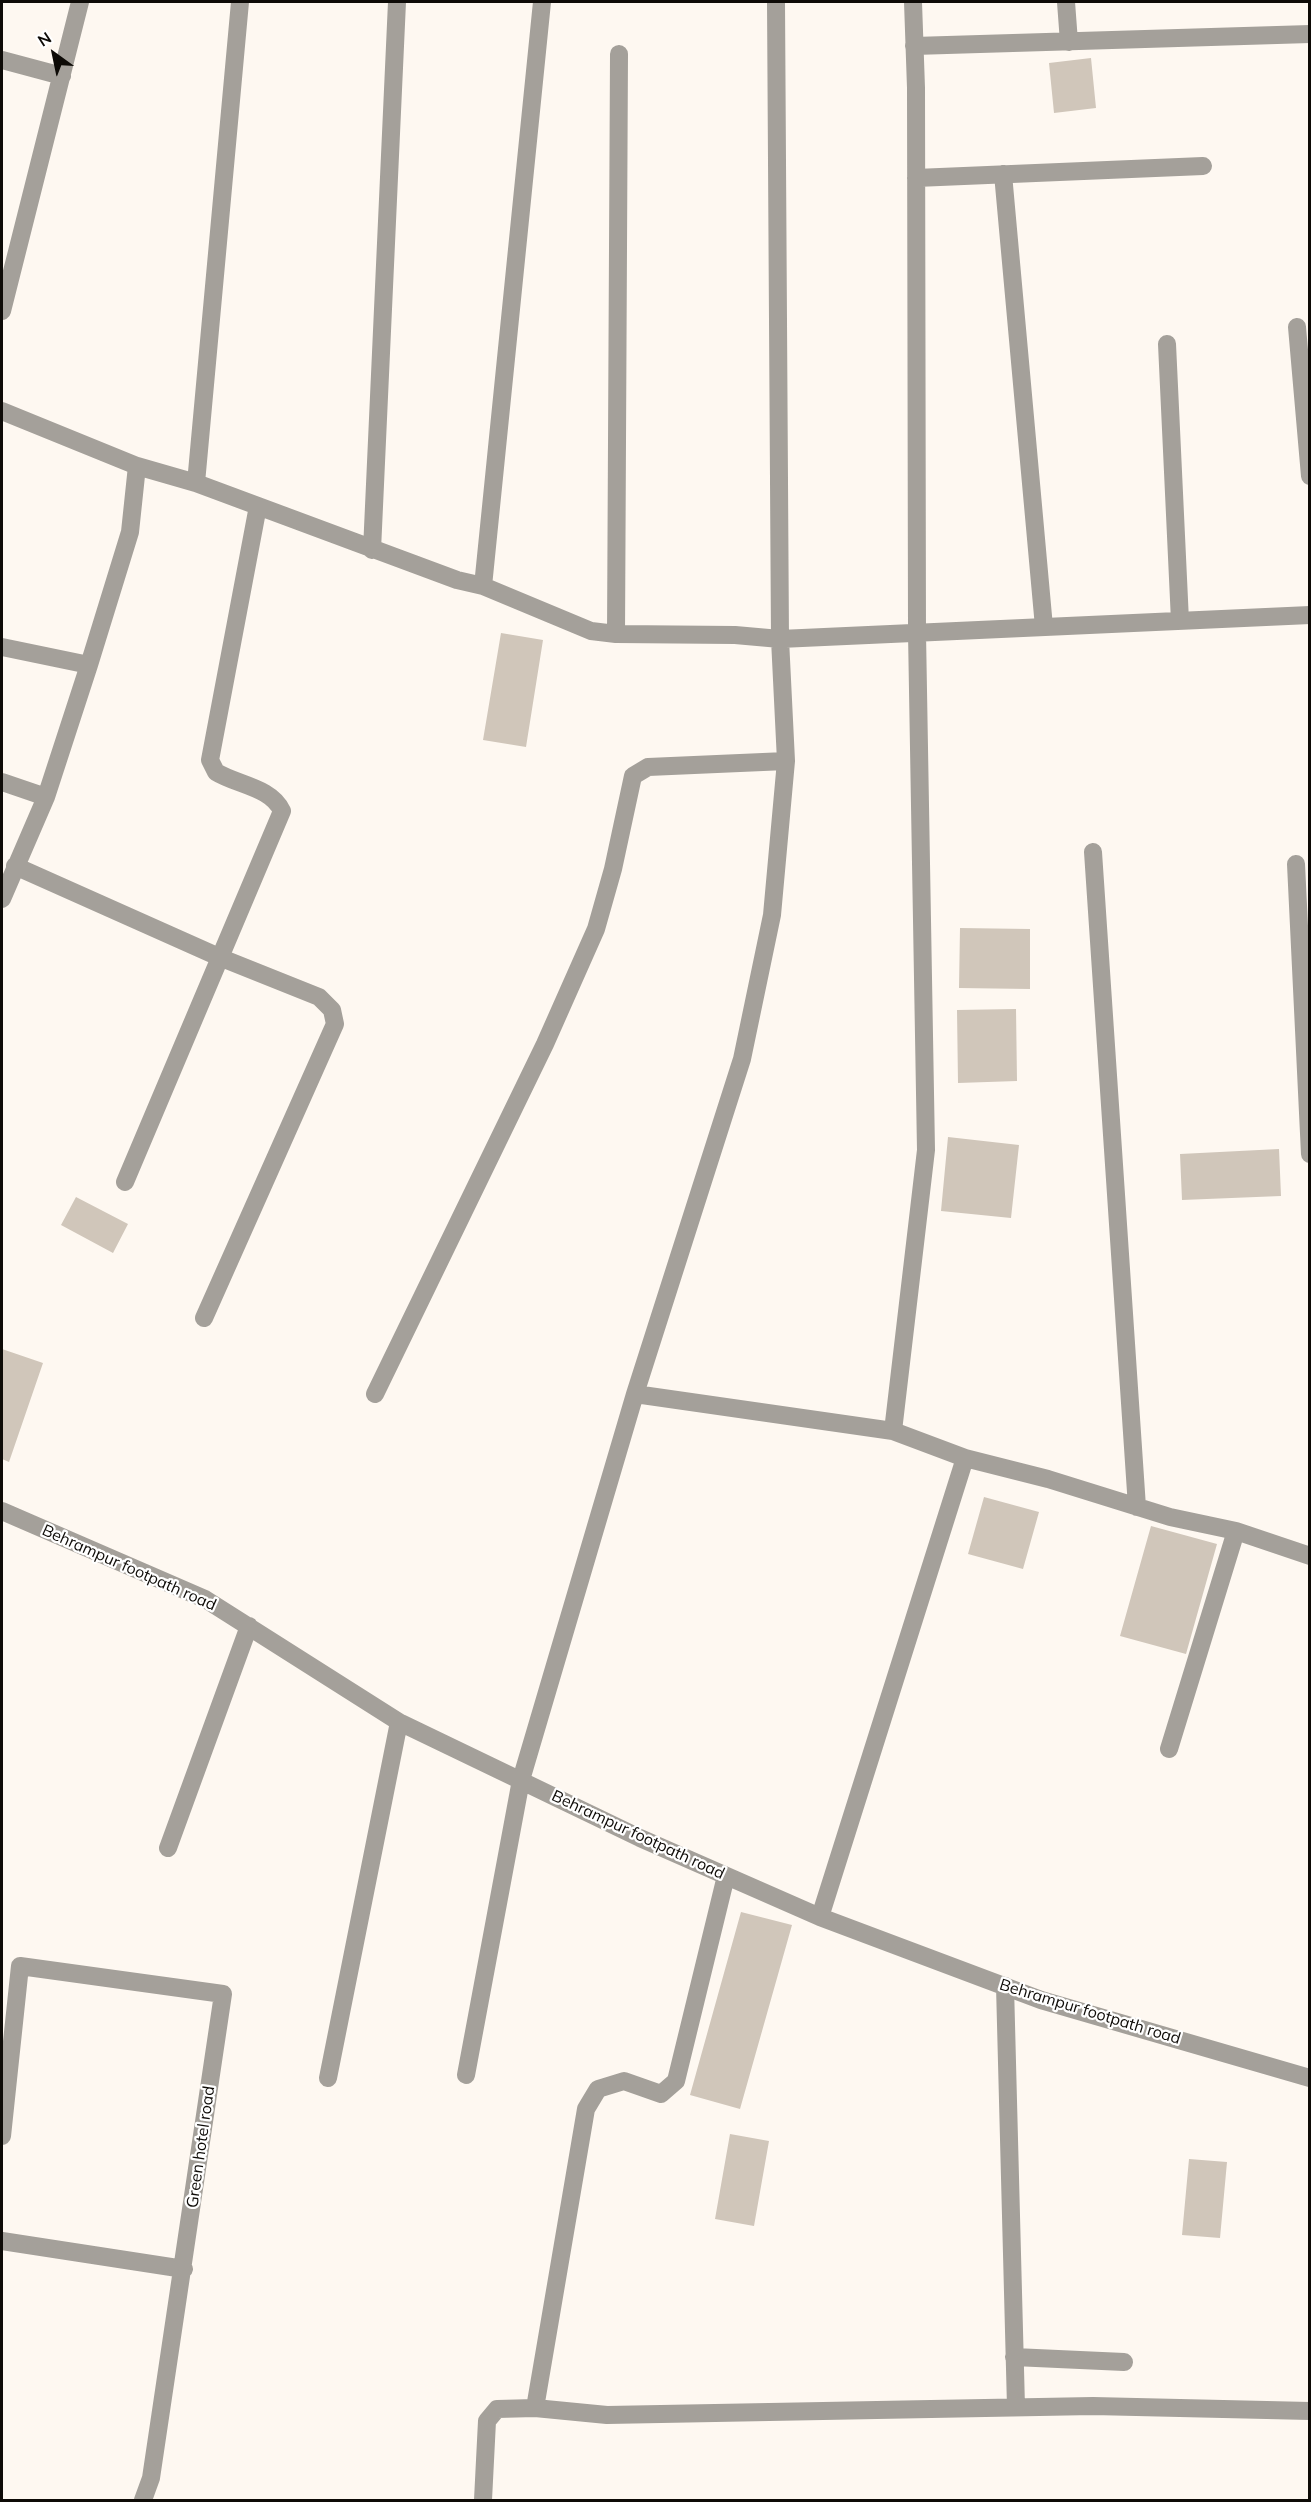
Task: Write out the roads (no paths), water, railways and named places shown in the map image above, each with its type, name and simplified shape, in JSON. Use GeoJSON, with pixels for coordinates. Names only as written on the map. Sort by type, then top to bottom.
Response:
{"type":"FeatureCollection","features":[{"type":"Feature","properties":{"kind":"street"},"geometry":{"type":"LineString","coordinates":[[2,311],[80,2]]}},
{"type":"Feature","properties":{"kind":"street"},"geometry":{"type":"LineString","coordinates":[[196,483],[240,2]]}},
{"type":"Feature","properties":{"kind":"street"},"geometry":{"type":"LineString","coordinates":[[372,550],[397,2]]}},
{"type":"Feature","properties":{"kind":"street"},"geometry":{"type":"LineString","coordinates":[[483,586],[542,2]]}},
{"type":"Feature","properties":{"kind":"street"},"geometry":{"type":"LineString","coordinates":[[466,2075],[521,1780],[634,1394],[742,1059],[772,915],[786,761],[780,639],[776,2]]}},
{"type":"Feature","properties":{"kind":"street"},"geometry":{"type":"LineString","coordinates":[[893,1431],[926,1150],[917,633],[916,178],[913,2]]}},
{"type":"Feature","properties":{"kind":"street"},"geometry":{"type":"LineString","coordinates":[[1066,2],[1069,42]]}},
{"type":"Feature","properties":{"kind":"street"},"geometry":{"type":"LineString","coordinates":[[914,46],[1310,34]]}},
{"type":"Feature","properties":{"kind":"street"},"geometry":{"type":"LineString","coordinates":[[616,634],[619,54]]}},
{"type":"Feature","properties":{"kind":"street"},"geometry":{"type":"LineString","coordinates":[[2,60],[62,76]]}},
{"type":"Feature","properties":{"kind":"street"},"geometry":{"type":"LineString","coordinates":[[916,178],[1203,166]]}},
{"type":"Feature","properties":{"kind":"street"},"geometry":{"type":"LineString","coordinates":[[1003,174],[1044,627]]}},
{"type":"Feature","properties":{"kind":"street"},"geometry":{"type":"LineString","coordinates":[[1297,327],[1310,476]]}},
{"type":"Feature","properties":{"kind":"street"},"geometry":{"type":"LineString","coordinates":[[1167,344],[1180,621]]}},
{"type":"Feature","properties":{"kind":"street"},"geometry":{"type":"LineString","coordinates":[[2,411],[137,466],[196,483],[372,550],[457,580],[483,586],[582,628],[616,634],[735,635],[780,639],[1310,615]]}},
{"type":"Feature","properties":{"kind":"street"},"geometry":{"type":"LineString","coordinates":[[2,898],[46,797],[130,532],[137,466]]}},
{"type":"Feature","properties":{"kind":"street"},"geometry":{"type":"LineString","coordinates":[[125,1182],[282,812],[278,803],[267,794],[216,772],[210,760],[258,506]]}},
{"type":"Feature","properties":{"kind":"street"},"geometry":{"type":"LineString","coordinates":[[2,646],[88,665]]}},
{"type":"Feature","properties":{"kind":"street"},"geometry":{"type":"LineString","coordinates":[[375,1394],[545,1044],[596,929],[613,869],[633,777],[648,766],[786,761]]}},
{"type":"Feature","properties":{"kind":"street"},"geometry":{"type":"LineString","coordinates":[[2,782],[46,797]]}},
{"type":"Feature","properties":{"kind":"street"},"geometry":{"type":"LineString","coordinates":[[1093,852],[1137,1506]]}},
{"type":"Feature","properties":{"kind":"street"},"geometry":{"type":"LineString","coordinates":[[1296,864],[1310,1154]]}},
{"type":"Feature","properties":{"kind":"street"},"geometry":{"type":"LineString","coordinates":[[15,866],[219,957],[319,997],[332,1010],[335,1024],[204,1318]]}},
{"type":"Feature","properties":{"kind":"street"},"geometry":{"type":"LineString","coordinates":[[634,1394],[893,1431],[965,1458],[1236,1532],[1310,1556]]}},
{"type":"Feature","properties":{"kind":"street"},"geometry":{"type":"LineString","coordinates":[[820,1917],[965,1458]]}},
{"type":"Feature","properties":{"kind":"street","name":"Behrampur footpath road"},"geometry":{"type":"LineString","coordinates":[[2,1512],[205,1599],[399,1722],[640,1838],[820,1917],[1041,2000],[1310,2078]]}},
{"type":"Feature","properties":{"kind":"street"},"geometry":{"type":"LineString","coordinates":[[1169,1749],[1236,1532]]}},
{"type":"Feature","properties":{"kind":"street"},"geometry":{"type":"LineString","coordinates":[[168,1848],[249,1626]]}},
{"type":"Feature","properties":{"kind":"street"},"geometry":{"type":"LineString","coordinates":[[328,2078],[399,1722]]}},
{"type":"Feature","properties":{"kind":"street"},"geometry":{"type":"LineString","coordinates":[[535,2408],[586,2109],[598,2089],[624,2081],[660,2094],[676,2081],[726,1876]]}},
{"type":"Feature","properties":{"kind":"street","name":"Green hotel road"},"geometry":{"type":"LineString","coordinates":[[2,2136],[20,1965],[223,1994],[184,2269],[151,2478],[142,2500]]}},
{"type":"Feature","properties":{"kind":"street"},"geometry":{"type":"LineString","coordinates":[[1005,1986],[1016,2407]]}},
{"type":"Feature","properties":{"kind":"street"},"geometry":{"type":"LineString","coordinates":[[2,2241],[184,2269]]}},
{"type":"Feature","properties":{"kind":"street"},"geometry":{"type":"LineString","coordinates":[[1014,2357],[1124,2362]]}},
{"type":"Feature","properties":{"kind":"street"},"geometry":{"type":"LineString","coordinates":[[483,2500],[487,2421],[497,2409],[535,2408],[607,2415],[1016,2407],[1310,2411]]}}]}
